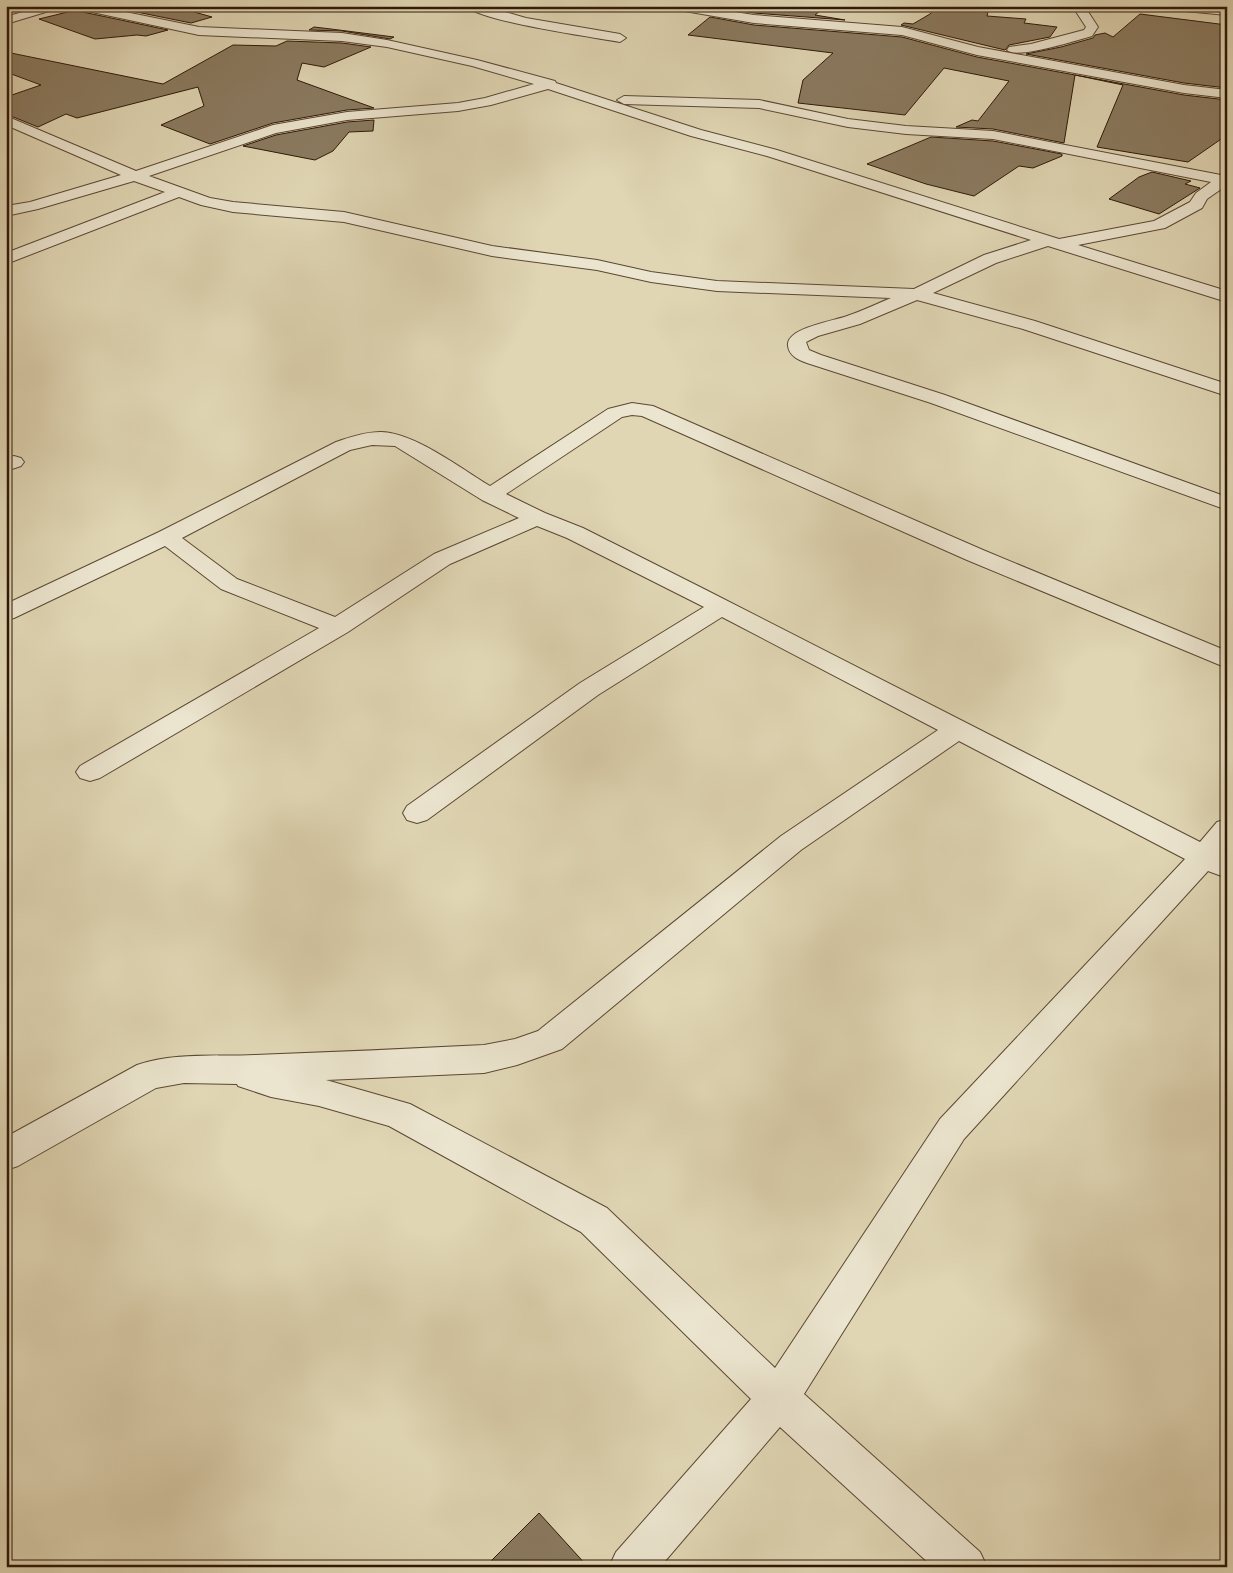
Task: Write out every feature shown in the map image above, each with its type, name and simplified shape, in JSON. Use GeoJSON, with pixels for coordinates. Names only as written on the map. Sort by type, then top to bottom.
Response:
{"type":"FeatureCollection","features":[{"type":"Feature","properties":{"kind":"street"},"geometry":{"type":"LineString","coordinates":[[6,21],[55,6]]}},
{"type":"Feature","properties":{"kind":"street"},"geometry":{"type":"LineString","coordinates":[[78,6],[199,31],[342,37],[366,40],[450,58],[550,84],[698,133],[772,153],[1227,297]]}},
{"type":"Feature","properties":{"kind":"street"},"geometry":{"type":"LineString","coordinates":[[472,6],[494,14],[620,38]]}},
{"type":"Feature","properties":{"kind":"street"},"geometry":{"type":"LineString","coordinates":[[673,6],[754,19],[902,31],[946,44],[987,52],[1184,88],[1227,94]]}},
{"type":"Feature","properties":{"kind":"street"},"geometry":{"type":"LineString","coordinates":[[987,52],[1031,48],[1088,33],[1092,27],[1090,21],[1081,10],[1085,6]]}},
{"type":"Feature","properties":{"kind":"street"},"geometry":{"type":"LineString","coordinates":[[1164,6],[1227,12]]}},
{"type":"Feature","properties":{"kind":"street"},"geometry":{"type":"LineString","coordinates":[[754,19],[772,10]]}},
{"type":"Feature","properties":{"kind":"street"},"geometry":{"type":"LineString","coordinates":[[6,211],[32,206],[135,176],[273,129],[347,116],[458,108],[550,84]]}},
{"type":"Feature","properties":{"kind":"street"},"geometry":{"type":"LineString","coordinates":[[600,100],[759,104],[848,123],[906,130],[993,135],[1037,142],[1225,179]]}},
{"type":"Feature","properties":{"kind":"street"},"geometry":{"type":"LineString","coordinates":[[6,120],[135,176],[206,202],[233,207],[344,217],[492,251],[597,265],[651,277],[717,286],[916,294],[1029,325],[1227,390]]}},
{"type":"Feature","properties":{"kind":"street"},"geometry":{"type":"LineString","coordinates":[[1225,179],[1201,196],[1196,205],[1159,225],[1051,242],[990,259],[953,278],[854,320],[812,332],[798,340],[797,348],[802,354],[814,359],[938,400],[1227,504]]}},
{"type":"Feature","properties":{"kind":"street"},"geometry":{"type":"LineString","coordinates":[[6,259],[177,192]]}},
{"type":"Feature","properties":{"kind":"street"},"geometry":{"type":"LineString","coordinates":[[490,495],[615,414],[632,410],[646,410],[975,555],[1227,660]]}},
{"type":"Feature","properties":{"kind":"street"},"geometry":{"type":"LineString","coordinates":[[6,613],[168,537],[343,446],[377,437],[388,438],[402,442],[490,495],[537,518],[575,533],[721,607],[1215,863]]}},
{"type":"Feature","properties":{"kind":"street"},"geometry":{"type":"LineString","coordinates":[[90,772],[339,627],[442,559],[537,518]]}},
{"type":"Feature","properties":{"kind":"street"},"geometry":{"type":"LineString","coordinates":[[168,537],[229,584],[339,627]]}},
{"type":"Feature","properties":{"kind":"street"},"geometry":{"type":"LineString","coordinates":[[417,813],[589,689],[721,607]]}},
{"type":"Feature","properties":{"kind":"street"},"geometry":{"type":"LineString","coordinates":[[6,1155],[149,1075],[184,1069],[233,1070],[484,1059],[517,1052],[550,1040],[791,844],[958,729]]}},
{"type":"Feature","properties":{"kind":"street"},"geometry":{"type":"LineString","coordinates":[[631,1567],[778,1398],[952,1129],[1215,863],[1227,829]]}},
{"type":"Feature","properties":{"kind":"street"},"geometry":{"type":"LineString","coordinates":[[233,1070],[271,1083],[319,1092],[398,1114],[594,1220],[778,1398],[965,1567]]}},
{"type":"Feature","properties":{"kind":"building"},"geometry":{"type":"Polygon","coordinates":[[[107,6],[173,6],[212,17],[191,23],[107,6]]]}},
{"type":"Feature","properties":{"kind":"building"},"geometry":{"type":"Polygon","coordinates":[[[724,6],[781,6],[820,11],[815,15],[845,20],[754,13],[722,8],[724,6]]]}},
{"type":"Feature","properties":{"kind":"building"},"geometry":{"type":"Polygon","coordinates":[[[937,6],[988,12],[987,16],[1026,19],[1024,23],[1057,27],[1050,37],[1009,45],[1005,50],[901,25],[904,23],[913,24],[930,14],[937,6]]]}},
{"type":"Feature","properties":{"kind":"building"},"geometry":{"type":"Polygon","coordinates":[[[76,10],[168,30],[146,36],[137,35],[95,39],[39,19],[76,10]]]}},
{"type":"Feature","properties":{"kind":"building"},"geometry":{"type":"Polygon","coordinates":[[[1140,14],[1227,25],[1227,88],[1184,83],[1026,54],[1061,47],[1105,33],[1113,37],[1140,14]]]}},
{"type":"Feature","properties":{"kind":"building"},"geometry":{"type":"Polygon","coordinates":[[[710,17],[754,25],[902,37],[977,57],[1184,95],[1227,100],[1227,135],[1188,162],[1097,147],[1123,85],[1075,75],[1064,143],[993,129],[956,127],[972,120],[978,121],[1009,81],[944,68],[905,115],[798,103],[803,80],[833,53],[688,35],[710,17]]]}},
{"type":"Feature","properties":{"kind":"building"},"geometry":{"type":"Polygon","coordinates":[[[314,27],[394,37],[390,39],[342,31],[309,30],[314,27]]]}},
{"type":"Feature","properties":{"kind":"building"},"geometry":{"type":"Polygon","coordinates":[[[287,41],[342,43],[371,47],[324,67],[302,63],[297,80],[374,108],[347,110],[273,123],[210,144],[161,125],[204,106],[198,87],[77,118],[66,114],[38,127],[6,114],[6,97],[41,85],[6,72],[6,52],[163,84],[233,45],[276,46],[287,41]]]}},
{"type":"Feature","properties":{"kind":"building"},"geometry":{"type":"Polygon","coordinates":[[[374,120],[373,131],[349,132],[333,151],[315,160],[243,146],[276,135],[347,122],[374,120]]]}},
{"type":"Feature","properties":{"kind":"building"},"geometry":{"type":"Polygon","coordinates":[[[931,137],[993,141],[1062,154],[1062,156],[1033,168],[1019,166],[974,196],[926,184],[867,164],[931,137]]]}},
{"type":"Feature","properties":{"kind":"building"},"geometry":{"type":"Polygon","coordinates":[[[1152,172],[1191,181],[1185,184],[1200,188],[1159,214],[1109,199],[1139,177],[1152,172]]]}},
{"type":"Feature","properties":{"kind":"building"},"geometry":{"type":"Polygon","coordinates":[[[539,1513],[588,1567],[485,1567],[539,1513]]]}}]}
